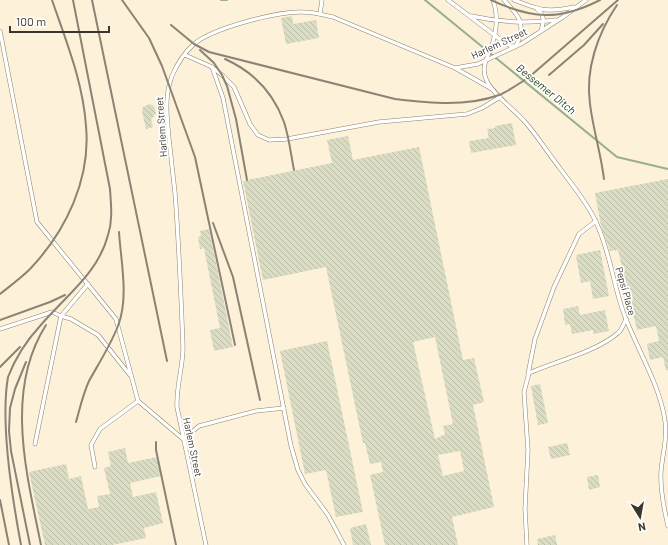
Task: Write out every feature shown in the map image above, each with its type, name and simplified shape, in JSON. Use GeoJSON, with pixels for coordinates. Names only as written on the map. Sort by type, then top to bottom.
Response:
{"type":"FeatureCollection","features":[{"type":"Feature","properties":{"kind":"lane"},"geometry":{"type":"LineString","coordinates":[[320,14],[322,0]]}},
{"type":"Feature","properties":{"kind":"lane"},"geometry":{"type":"LineString","coordinates":[[448,0],[494,36],[511,46],[516,46],[520,38],[522,28],[521,22],[513,9],[504,0]]}},
{"type":"Feature","properties":{"kind":"lane"},"geometry":{"type":"LineString","coordinates":[[493,0],[497,21],[484,69],[486,80],[493,90]]}},
{"type":"Feature","properties":{"kind":"lane"},"geometry":{"type":"LineString","coordinates":[[514,0],[537,9],[558,11],[577,6]]}},
{"type":"Feature","properties":{"kind":"lane","name":"Harlem Street"},"geometry":{"type":"LineString","coordinates":[[206,545],[178,417],[177,394],[183,350],[175,193],[166,110],[169,85],[176,67],[194,44],[206,36],[239,24],[268,16],[288,12],[303,12],[333,17],[455,68],[478,64],[516,46],[586,0]]}},
{"type":"Feature","properties":{"kind":"lane"},"geometry":{"type":"LineString","coordinates":[[537,9],[543,16],[544,22],[541,31]]}},
{"type":"Feature","properties":{"kind":"lane"},"geometry":{"type":"LineString","coordinates":[[469,15],[497,21],[544,22],[559,19]]}},
{"type":"Feature","properties":{"kind":"lane"},"geometry":{"type":"LineString","coordinates":[[0,31],[37,222],[116,319],[138,401],[183,439],[199,426],[256,411],[284,408]]}},
{"type":"Feature","properties":{"kind":"lane"},"geometry":{"type":"LineString","coordinates":[[185,55],[212,67],[222,75],[234,87],[250,124],[258,135],[270,140],[287,139],[379,122],[467,114],[482,108],[500,97]]}},
{"type":"Feature","properties":{"kind":"lane"},"geometry":{"type":"LineString","coordinates":[[212,67],[223,98],[291,446],[298,470],[305,484],[328,515],[344,545]]}},
{"type":"Feature","properties":{"kind":"lane"},"geometry":{"type":"LineString","coordinates":[[455,68],[493,90]]}},
{"type":"Feature","properties":{"kind":"lane","name":"Pepsi Place"},"geometry":{"type":"LineString","coordinates":[[493,90],[527,124],[586,203],[596,221],[609,259],[626,319],[656,389],[665,420],[666,430],[661,475],[664,509],[668,526]]}},
{"type":"Feature","properties":{"kind":"lane"},"geometry":{"type":"LineString","coordinates":[[527,545],[525,509],[528,450],[524,392],[535,339],[554,287],[579,234],[596,221]]}},
{"type":"Feature","properties":{"kind":"lane"},"geometry":{"type":"LineString","coordinates":[[35,444],[61,316],[88,284]]}},
{"type":"Feature","properties":{"kind":"lane"},"geometry":{"type":"LineString","coordinates":[[0,329],[52,312],[71,319],[98,335],[132,377]]}},
{"type":"Feature","properties":{"kind":"lane"},"geometry":{"type":"LineString","coordinates":[[528,376],[529,373],[550,364],[596,347],[620,332],[626,319]]}},
{"type":"Feature","properties":{"kind":"lane"},"geometry":{"type":"LineString","coordinates":[[95,467],[91,445],[100,429],[138,401]]}},
{"type":"Feature","properties":{"kind":"building"},"geometry":{"type":"Polygon","coordinates":[[[292,16],[293,24],[316,20],[319,38],[286,44],[281,18],[292,16]]]}},
{"type":"Feature","properties":{"kind":"building"},"geometry":{"type":"Polygon","coordinates":[[[150,104],[154,106],[156,113],[151,120],[153,127],[146,129],[142,111],[143,107],[150,104]]]}},
{"type":"Feature","properties":{"kind":"building"},"geometry":{"type":"Polygon","coordinates":[[[512,123],[516,145],[471,153],[469,141],[489,138],[487,129],[512,123]]]}},
{"type":"Feature","properties":{"kind":"building"},"geometry":{"type":"Polygon","coordinates":[[[348,136],[353,160],[419,147],[463,360],[474,358],[484,402],[473,405],[494,507],[452,517],[458,545],[385,545],[370,475],[383,472],[381,462],[370,464],[365,443],[363,443],[326,267],[263,280],[243,181],[332,163],[327,140],[348,136]],[[435,337],[413,342],[435,439],[445,434],[443,426],[453,424],[435,337]],[[460,451],[438,455],[443,476],[464,471],[460,451]]]}},
{"type":"Feature","properties":{"kind":"building"},"geometry":{"type":"Polygon","coordinates":[[[668,179],[668,370],[666,371],[663,357],[650,360],[647,344],[659,341],[656,326],[637,330],[618,250],[610,251],[601,226],[595,193],[668,179]]]}},
{"type":"Feature","properties":{"kind":"building"},"geometry":{"type":"Polygon","coordinates":[[[209,229],[233,347],[214,351],[210,330],[220,328],[204,248],[200,249],[198,237],[201,236],[200,231],[209,229]]]}},
{"type":"Feature","properties":{"kind":"building"},"geometry":{"type":"Polygon","coordinates":[[[600,250],[609,296],[593,299],[590,281],[581,283],[576,255],[600,250]]]}},
{"type":"Feature","properties":{"kind":"building"},"geometry":{"type":"Polygon","coordinates":[[[578,306],[580,315],[605,310],[609,331],[593,334],[593,330],[572,334],[570,324],[565,325],[563,309],[578,306]]]}},
{"type":"Feature","properties":{"kind":"building"},"geometry":{"type":"Polygon","coordinates":[[[327,341],[363,512],[336,517],[326,470],[305,474],[280,351],[327,341]]]}},
{"type":"Feature","properties":{"kind":"building"},"geometry":{"type":"Polygon","coordinates":[[[540,384],[548,423],[538,425],[531,386],[540,384]]]}},
{"type":"Feature","properties":{"kind":"building"},"geometry":{"type":"Polygon","coordinates":[[[567,443],[570,455],[551,459],[548,447],[567,443]]]}},
{"type":"Feature","properties":{"kind":"building"},"geometry":{"type":"Polygon","coordinates":[[[125,448],[128,463],[157,457],[161,476],[130,483],[133,497],[156,492],[163,523],[144,528],[146,538],[112,545],[45,545],[29,472],[66,464],[69,479],[81,476],[88,509],[99,507],[97,496],[110,494],[104,468],[111,466],[108,452],[125,448]]]}},
{"type":"Feature","properties":{"kind":"building"},"geometry":{"type":"Polygon","coordinates":[[[598,475],[600,487],[589,490],[587,477],[598,475]]]}},
{"type":"Feature","properties":{"kind":"building"},"geometry":{"type":"Polygon","coordinates":[[[366,524],[371,545],[353,545],[350,528],[366,524]]]}},
{"type":"Feature","properties":{"kind":"building"},"geometry":{"type":"Polygon","coordinates":[[[555,535],[557,545],[538,545],[537,539],[555,535]]]}},
{"type":"Feature","properties":{"kind":"waterway","name":"Bessemer Ditch"},"geometry":{"type":"LineString","coordinates":[[221,0],[227,0]]}},
{"type":"Feature","properties":{"kind":"waterway","name":"Bessemer Ditch"},"geometry":{"type":"LineString","coordinates":[[425,0],[617,157],[668,169]]}},
{"type":"Feature","properties":{"kind":"railway"},"geometry":{"type":"LineString","coordinates":[[0,294],[30,269],[55,238],[73,203],[80,185],[84,165],[87,146],[86,126],[78,78],[52,0]]}},
{"type":"Feature","properties":{"kind":"railway"},"geometry":{"type":"LineString","coordinates":[[21,545],[14,505],[6,438],[5,416],[8,377],[30,337],[89,273],[103,249],[111,224],[110,189],[73,0]]}},
{"type":"Feature","properties":{"kind":"railway"},"geometry":{"type":"LineString","coordinates":[[92,0],[167,361]]}},
{"type":"Feature","properties":{"kind":"railway"},"geometry":{"type":"LineString","coordinates":[[122,0],[149,38],[162,66],[195,157],[235,345]]}},
{"type":"Feature","properties":{"kind":"railway"},"geometry":{"type":"LineString","coordinates":[[491,0],[520,11],[546,15],[571,12],[600,0]]}},
{"type":"Feature","properties":{"kind":"railway"},"geometry":{"type":"LineString","coordinates":[[171,25],[194,44],[209,52],[395,99],[434,103],[461,103],[486,99],[499,95],[528,78],[618,0]]}},
{"type":"Feature","properties":{"kind":"railway"},"geometry":{"type":"LineString","coordinates":[[604,179],[591,113],[589,78],[594,52],[604,27],[617,5]]}},
{"type":"Feature","properties":{"kind":"railway"},"geometry":{"type":"LineString","coordinates":[[549,75],[584,45],[603,24]]}},
{"type":"Feature","properties":{"kind":"railway"},"geometry":{"type":"LineString","coordinates":[[200,50],[214,63],[227,86],[236,119],[247,180]]}},
{"type":"Feature","properties":{"kind":"railway"},"geometry":{"type":"LineString","coordinates":[[225,59],[245,70],[254,77],[274,101],[286,128],[294,170]]}},
{"type":"Feature","properties":{"kind":"railway"},"geometry":{"type":"LineString","coordinates":[[213,223],[233,277],[260,400]]}},
{"type":"Feature","properties":{"kind":"railway"},"geometry":{"type":"LineString","coordinates":[[76,422],[89,381],[112,340],[121,315],[124,292],[119,232]]}},
{"type":"Feature","properties":{"kind":"railway"},"geometry":{"type":"LineString","coordinates":[[0,320],[65,295]]}},
{"type":"Feature","properties":{"kind":"railway"},"geometry":{"type":"LineString","coordinates":[[41,545],[25,462],[22,434],[22,405],[26,377],[33,351],[46,325]]}},
{"type":"Feature","properties":{"kind":"railway"},"geometry":{"type":"LineString","coordinates":[[0,367],[20,347]]}},
{"type":"Feature","properties":{"kind":"railway"},"geometry":{"type":"LineString","coordinates":[[26,362],[15,389],[10,408],[9,431],[11,451],[30,545]]}},
{"type":"Feature","properties":{"kind":"railway"},"geometry":{"type":"LineString","coordinates":[[156,442],[156,450],[176,545]]}},
{"type":"Feature","properties":{"kind":"railway"},"geometry":{"type":"LineString","coordinates":[[0,500],[9,545]]}}]}
